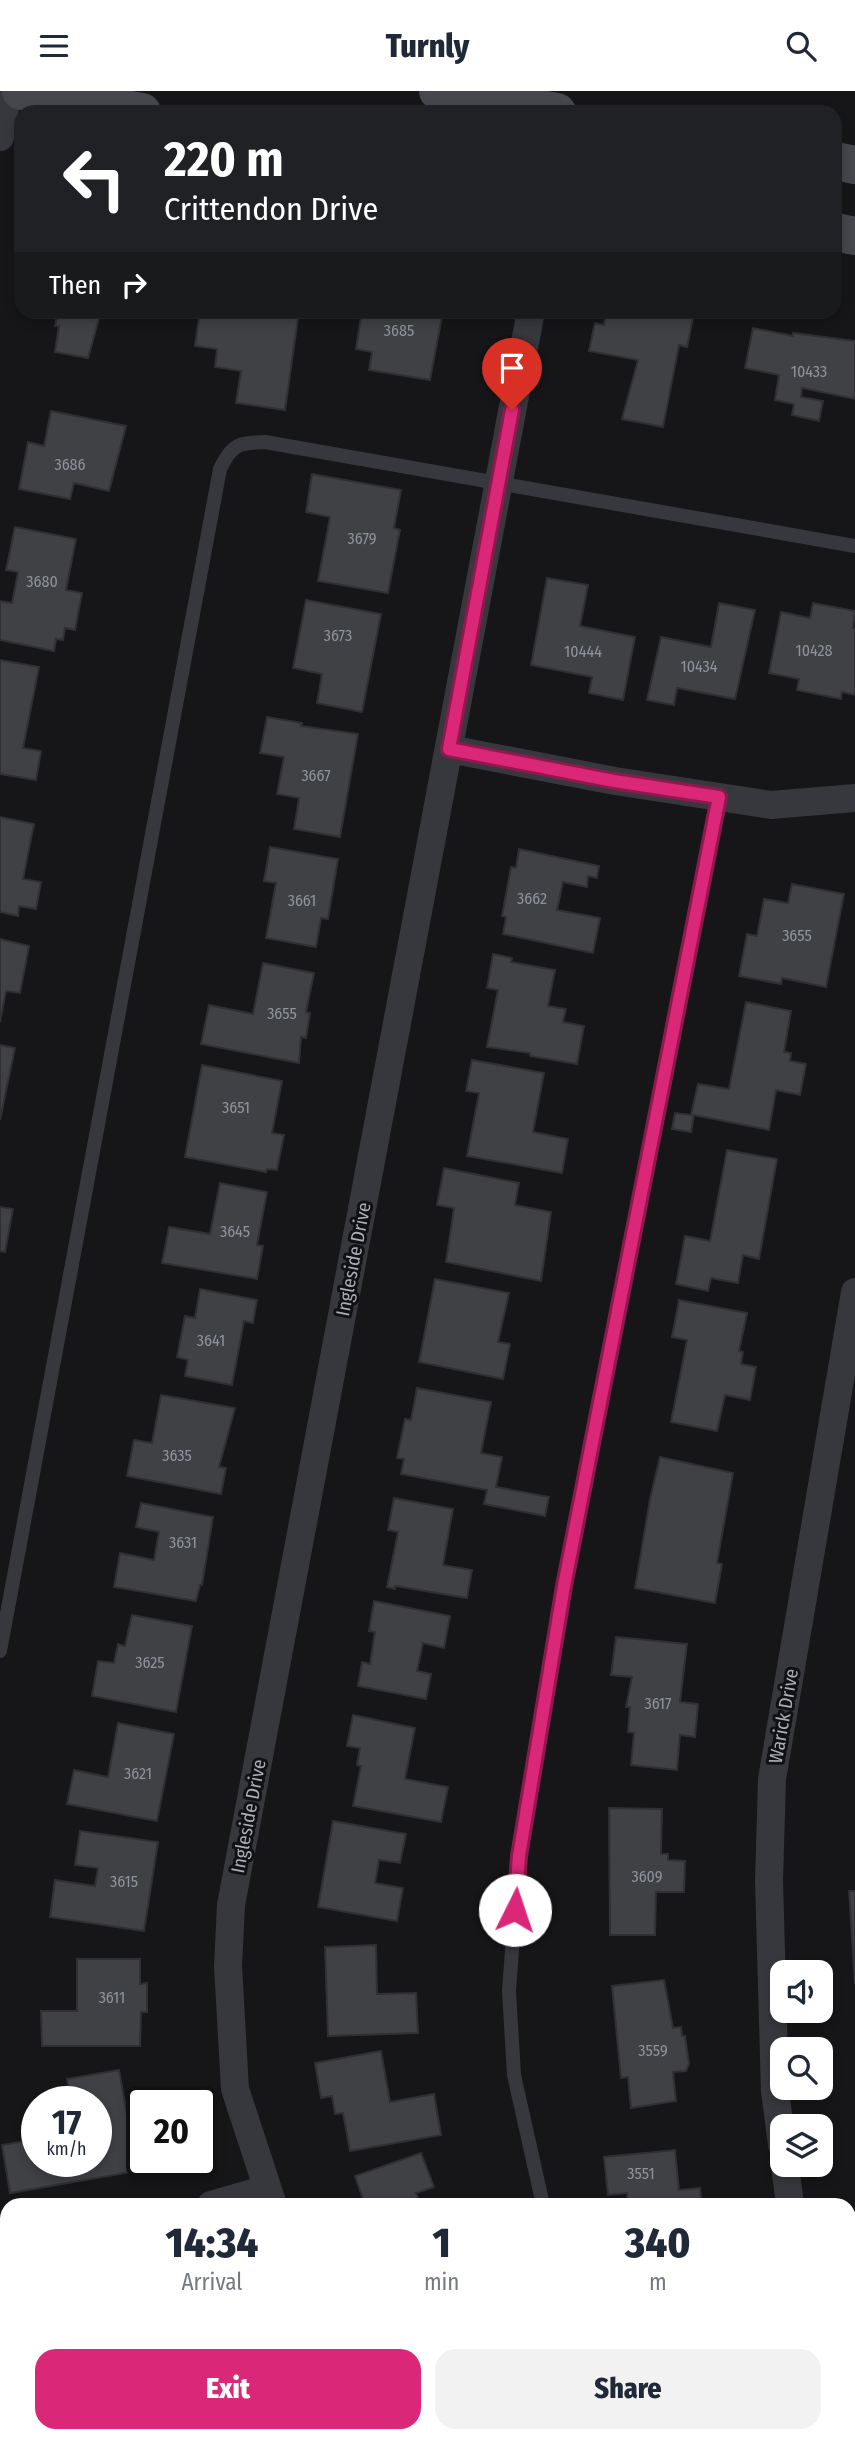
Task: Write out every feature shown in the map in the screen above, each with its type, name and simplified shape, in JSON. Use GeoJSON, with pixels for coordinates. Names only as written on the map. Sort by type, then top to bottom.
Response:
{"type":"FeatureCollection","features":[{"type":"Feature","properties":{"kind":"main road"},"geometry":{"type":"LineString","coordinates":[[21,91],[102,105]]}},
{"type":"Feature","properties":{"kind":"main road"},"geometry":{"type":"LineString","coordinates":[[438,91],[518,105]]}},
{"type":"Feature","properties":{"kind":"street"},"geometry":{"type":"LineString","coordinates":[[0,137],[8,91]]}},
{"type":"Feature","properties":{"kind":"street","name":"Ingleside Drive"},"geometry":{"type":"LineString","coordinates":[[270,2197],[235,2089],[228,1966],[231,1905],[529,319]]}},
{"type":"Feature","properties":{"kind":"street"},"geometry":{"type":"LineString","coordinates":[[449,749],[614,781],[771,805],[855,797]]}},
{"type":"Feature","properties":{"kind":"street","name":"Warick Drive"},"geometry":{"type":"LineString","coordinates":[[778,2114],[769,1881],[772,1779],[855,1292]]}},
{"type":"Feature","properties":{"kind":"street"},"geometry":{"type":"LineString","coordinates":[[786,2177],[789,2198]]}},
{"type":"Feature","properties":{"kind":"lane"},"geometry":{"type":"LineString","coordinates":[[0,1651],[220,469],[229,451],[242,443],[265,442],[855,546]]}},
{"type":"Feature","properties":{"kind":"lane"},"geometry":{"type":"LineString","coordinates":[[541,2198],[514,2075],[509,1991],[519,1856],[564,1586],[719,797]]}},
{"type":"Feature","properties":{"kind":"building"},"geometry":{"type":"Polygon","coordinates":[[[56,319],[99,319],[88,358],[55,352],[59,326],[55,326],[56,319]]]}},
{"type":"Feature","properties":{"kind":"building"},"geometry":{"type":"Polygon","coordinates":[[[199,319],[298,319],[285,410],[236,403],[241,371],[215,367],[217,349],[195,346],[199,319]]]}},
{"type":"Feature","properties":{"kind":"building"},"geometry":{"type":"Polygon","coordinates":[[[361,319],[441,319],[430,380],[369,370],[372,352],[356,349],[361,319]]]}},
{"type":"Feature","properties":{"kind":"building"},"geometry":{"type":"Polygon","coordinates":[[[605,319],[693,319],[687,347],[679,345],[663,427],[622,419],[638,360],[589,351],[595,323],[604,325],[605,319]]]}},
{"type":"Feature","properties":{"kind":"building"},"geometry":{"type":"Polygon","coordinates":[[[753,328],[793,336],[793,333],[855,341],[855,399],[802,388],[801,397],[823,401],[819,421],[792,415],[794,404],[775,400],[779,375],[745,368],[753,328]]]}},
{"type":"Feature","properties":{"kind":"building"},"geometry":{"type":"Polygon","coordinates":[[[51,411],[126,426],[109,491],[74,483],[70,499],[19,489],[28,442],[44,446],[51,411]]]}},
{"type":"Feature","properties":{"kind":"building"},"geometry":{"type":"Polygon","coordinates":[[[312,474],[401,490],[394,528],[400,530],[388,593],[318,581],[330,517],[306,512],[312,474]]]}},
{"type":"Feature","properties":{"kind":"building"},"geometry":{"type":"Polygon","coordinates":[[[15,527],[76,539],[66,590],[82,593],[75,630],[65,628],[63,640],[56,639],[54,651],[0,640],[0,601],[12,603],[18,572],[6,570],[15,527]]]}},
{"type":"Feature","properties":{"kind":"building"},"geometry":{"type":"Polygon","coordinates":[[[547,578],[588,585],[580,626],[635,637],[623,700],[589,693],[592,677],[531,665],[547,578]]]}},
{"type":"Feature","properties":{"kind":"building"},"geometry":{"type":"Polygon","coordinates":[[[306,600],[381,614],[362,712],[317,703],[322,674],[293,668],[306,600]]]}},
{"type":"Feature","properties":{"kind":"building"},"geometry":{"type":"Polygon","coordinates":[[[719,603],[755,610],[735,699],[677,688],[674,705],[647,700],[661,637],[711,647],[719,603]]]}},
{"type":"Feature","properties":{"kind":"building"},"geometry":{"type":"Polygon","coordinates":[[[813,603],[855,611],[855,695],[842,692],[841,699],[797,690],[799,679],[769,673],[781,612],[810,618],[813,603]]]}},
{"type":"Feature","properties":{"kind":"building"},"geometry":{"type":"Polygon","coordinates":[[[0,660],[39,667],[23,748],[41,751],[36,780],[0,774],[0,660]]]}},
{"type":"Feature","properties":{"kind":"building"},"geometry":{"type":"Polygon","coordinates":[[[267,717],[302,723],[301,726],[358,734],[340,837],[294,829],[299,798],[277,794],[284,757],[260,753],[267,717]]]}},
{"type":"Feature","properties":{"kind":"building"},"geometry":{"type":"Polygon","coordinates":[[[0,817],[34,824],[23,879],[41,882],[36,909],[19,906],[18,916],[0,912],[0,817]]]}},
{"type":"Feature","properties":{"kind":"building"},"geometry":{"type":"Polygon","coordinates":[[[270,847],[338,859],[328,919],[321,918],[316,947],[266,938],[276,883],[264,881],[270,847]]]}},
{"type":"Feature","properties":{"kind":"building"},"geometry":{"type":"Polygon","coordinates":[[[519,849],[599,866],[597,878],[588,876],[587,887],[563,882],[557,910],[600,918],[593,953],[503,934],[506,917],[502,916],[511,867],[516,868],[519,849]]]}},
{"type":"Feature","properties":{"kind":"building"},"geometry":{"type":"Polygon","coordinates":[[[792,884],[844,894],[826,987],[782,978],[781,984],[739,976],[747,934],[757,936],[764,899],[788,903],[792,884]]]}},
{"type":"Feature","properties":{"kind":"building"},"geometry":{"type":"Polygon","coordinates":[[[0,939],[29,946],[20,993],[6,991],[0,1022],[0,939]]]}},
{"type":"Feature","properties":{"kind":"building"},"geometry":{"type":"Polygon","coordinates":[[[493,954],[512,958],[511,962],[555,970],[548,1006],[566,1009],[563,1022],[584,1026],[577,1064],[487,1047],[498,990],[487,988],[493,954]]]}},
{"type":"Feature","properties":{"kind":"building"},"geometry":{"type":"Polygon","coordinates":[[[263,963],[314,973],[306,1012],[310,1013],[306,1038],[301,1037],[299,1063],[201,1044],[209,1005],[253,1014],[263,963]]]}},
{"type":"Feature","properties":{"kind":"building"},"geometry":{"type":"Polygon","coordinates":[[[746,1002],[791,1011],[784,1052],[791,1053],[790,1061],[806,1064],[800,1095],[776,1090],[769,1130],[694,1115],[691,1132],[672,1129],[675,1113],[691,1115],[698,1084],[729,1089],[746,1002]]]}},
{"type":"Feature","properties":{"kind":"building"},"geometry":{"type":"Polygon","coordinates":[[[0,1045],[15,1048],[0,1120],[0,1045]]]}},
{"type":"Feature","properties":{"kind":"building"},"geometry":{"type":"Polygon","coordinates":[[[472,1060],[544,1073],[533,1132],[568,1139],[562,1173],[467,1156],[479,1093],[466,1091],[472,1060]]]}},
{"type":"Feature","properties":{"kind":"building"},"geometry":{"type":"Polygon","coordinates":[[[202,1065],[282,1081],[272,1133],[284,1135],[277,1170],[267,1169],[266,1172],[185,1157],[202,1065]]]}},
{"type":"Feature","properties":{"kind":"building"},"geometry":{"type":"Polygon","coordinates":[[[727,1150],[777,1159],[759,1259],[743,1255],[738,1283],[711,1278],[708,1291],[676,1284],[685,1236],[710,1241],[727,1150]]]}},
{"type":"Feature","properties":{"kind":"building"},"geometry":{"type":"Polygon","coordinates":[[[444,1168],[519,1183],[515,1205],[551,1212],[541,1281],[446,1262],[454,1208],[437,1205],[444,1168]]]}},
{"type":"Feature","properties":{"kind":"building"},"geometry":{"type":"Polygon","coordinates":[[[220,1183],[267,1192],[257,1245],[263,1246],[257,1279],[162,1263],[169,1227],[210,1234],[220,1183]]]}},
{"type":"Feature","properties":{"kind":"building"},"geometry":{"type":"Polygon","coordinates":[[[0,1207],[13,1209],[5,1252],[0,1251],[0,1207]]]}},
{"type":"Feature","properties":{"kind":"building"},"geometry":{"type":"Polygon","coordinates":[[[435,1279],[509,1293],[498,1342],[510,1344],[503,1379],[419,1362],[435,1279]]]}},
{"type":"Feature","properties":{"kind":"building"},"geometry":{"type":"Polygon","coordinates":[[[200,1289],[257,1300],[253,1323],[244,1321],[232,1385],[185,1376],[188,1360],[177,1357],[185,1316],[195,1318],[200,1289]]]}},
{"type":"Feature","properties":{"kind":"building"},"geometry":{"type":"Polygon","coordinates":[[[679,1300],[747,1313],[739,1351],[743,1352],[741,1364],[756,1367],[750,1400],[725,1395],[717,1431],[671,1422],[687,1340],[672,1337],[679,1300]]]}},
{"type":"Feature","properties":{"kind":"building"},"geometry":{"type":"Polygon","coordinates":[[[417,1388],[491,1402],[481,1453],[502,1457],[496,1487],[549,1497],[545,1516],[484,1504],[487,1490],[401,1474],[404,1459],[397,1458],[405,1419],[411,1420],[417,1388]]]}},
{"type":"Feature","properties":{"kind":"building"},"geometry":{"type":"Polygon","coordinates":[[[161,1395],[235,1408],[219,1467],[226,1468],[221,1494],[127,1476],[134,1440],[152,1443],[161,1395]]]}},
{"type":"Feature","properties":{"kind":"building"},"geometry":{"type":"Polygon","coordinates":[[[660,1457],[733,1473],[717,1563],[722,1564],[715,1603],[635,1588],[660,1457]]]}},
{"type":"Feature","properties":{"kind":"building"},"geometry":{"type":"Polygon","coordinates":[[[394,1498],[453,1509],[443,1565],[472,1570],[467,1598],[387,1587],[398,1532],[388,1530],[394,1498]]]}},
{"type":"Feature","properties":{"kind":"building"},"geometry":{"type":"Polygon","coordinates":[[[141,1503],[213,1517],[202,1585],[196,1601],[114,1587],[120,1553],[154,1560],[159,1532],[136,1527],[141,1503]]]}},
{"type":"Feature","properties":{"kind":"building"},"geometry":{"type":"Polygon","coordinates":[[[374,1601],[450,1616],[444,1648],[423,1643],[417,1671],[431,1674],[426,1699],[358,1686],[362,1662],[370,1664],[375,1632],[369,1631],[374,1601]]]}},
{"type":"Feature","properties":{"kind":"building"},"geometry":{"type":"Polygon","coordinates":[[[132,1615],[192,1626],[176,1712],[92,1696],[98,1661],[114,1663],[118,1644],[125,1646],[132,1615]]]}},
{"type":"Feature","properties":{"kind":"building"},"geometry":{"type":"Polygon","coordinates":[[[616,1637],[687,1644],[680,1702],[698,1704],[695,1737],[680,1735],[677,1770],[631,1765],[634,1733],[628,1732],[630,1707],[626,1707],[632,1677],[611,1675],[616,1637]]]}},
{"type":"Feature","properties":{"kind":"building"},"geometry":{"type":"Polygon","coordinates":[[[353,1715],[415,1728],[405,1779],[448,1787],[441,1822],[353,1806],[361,1766],[357,1765],[360,1748],[347,1746],[353,1715]]]}},
{"type":"Feature","properties":{"kind":"building"},"geometry":{"type":"Polygon","coordinates":[[[118,1723],[174,1734],[157,1821],[67,1804],[74,1770],[108,1777],[118,1723]]]}},
{"type":"Feature","properties":{"kind":"building"},"geometry":{"type":"Polygon","coordinates":[[[609,1808],[662,1809],[661,1854],[668,1854],[668,1860],[685,1861],[684,1892],[656,1892],[655,1935],[610,1935],[609,1808]]]}},
{"type":"Feature","properties":{"kind":"building"},"geometry":{"type":"Polygon","coordinates":[[[333,1821],[406,1834],[400,1863],[379,1860],[375,1883],[403,1888],[397,1921],[318,1907],[333,1821]]]}},
{"type":"Feature","properties":{"kind":"building"},"geometry":{"type":"Polygon","coordinates":[[[80,1831],[158,1842],[144,1931],[50,1917],[55,1880],[95,1886],[98,1868],[75,1865],[80,1831]]]}},
{"type":"Feature","properties":{"kind":"building"},"geometry":{"type":"Polygon","coordinates":[[[849,1891],[855,1891],[855,1984],[849,1891]]]}},
{"type":"Feature","properties":{"kind":"building"},"geometry":{"type":"Polygon","coordinates":[[[376,1945],[377,1994],[416,1993],[418,2033],[328,2036],[325,1947],[376,1945]]]}},
{"type":"Feature","properties":{"kind":"building"},"geometry":{"type":"Polygon","coordinates":[[[77,1959],[140,1959],[140,1984],[147,1983],[147,2012],[141,2012],[140,2046],[42,2046],[41,2011],[77,2011],[77,1959]]]}},
{"type":"Feature","properties":{"kind":"building"},"geometry":{"type":"Polygon","coordinates":[[[664,1980],[673,2028],[681,2027],[682,2036],[685,2036],[689,2064],[686,2071],[673,2072],[676,2101],[631,2108],[628,2077],[621,2078],[612,1986],[664,1980]]]}},
{"type":"Feature","properties":{"kind":"building"},"geometry":{"type":"Polygon","coordinates":[[[381,2051],[390,2102],[434,2094],[441,2135],[350,2151],[343,2113],[335,2114],[332,2096],[321,2098],[315,2063],[381,2051]]]}},
{"type":"Feature","properties":{"kind":"building"},"geometry":{"type":"Polygon","coordinates":[[[119,2070],[126,2109],[126,2173],[112,2175],[112,2086],[68,2086],[67,2079],[119,2070]]]}},
{"type":"Feature","properties":{"kind":"building"},"geometry":{"type":"Polygon","coordinates":[[[21,2142],[21,2177],[102,2177],[10,2193],[2,2145],[21,2142]]]}},
{"type":"Feature","properties":{"kind":"building"},"geometry":{"type":"Polygon","coordinates":[[[675,2150],[679,2190],[700,2188],[701,2198],[627,2198],[627,2193],[608,2195],[604,2157],[675,2150]]]}},
{"type":"Feature","properties":{"kind":"building"},"geometry":{"type":"Polygon","coordinates":[[[421,2153],[434,2187],[416,2193],[418,2198],[363,2198],[355,2176],[421,2153]]]}},
{"type":"Feature","properties":{"kind":"route"},"geometry":{"type":"LineString","coordinates":[[512,410],[449,749],[614,781],[719,797],[564,1586],[519,1856],[515,1910]]}}]}
